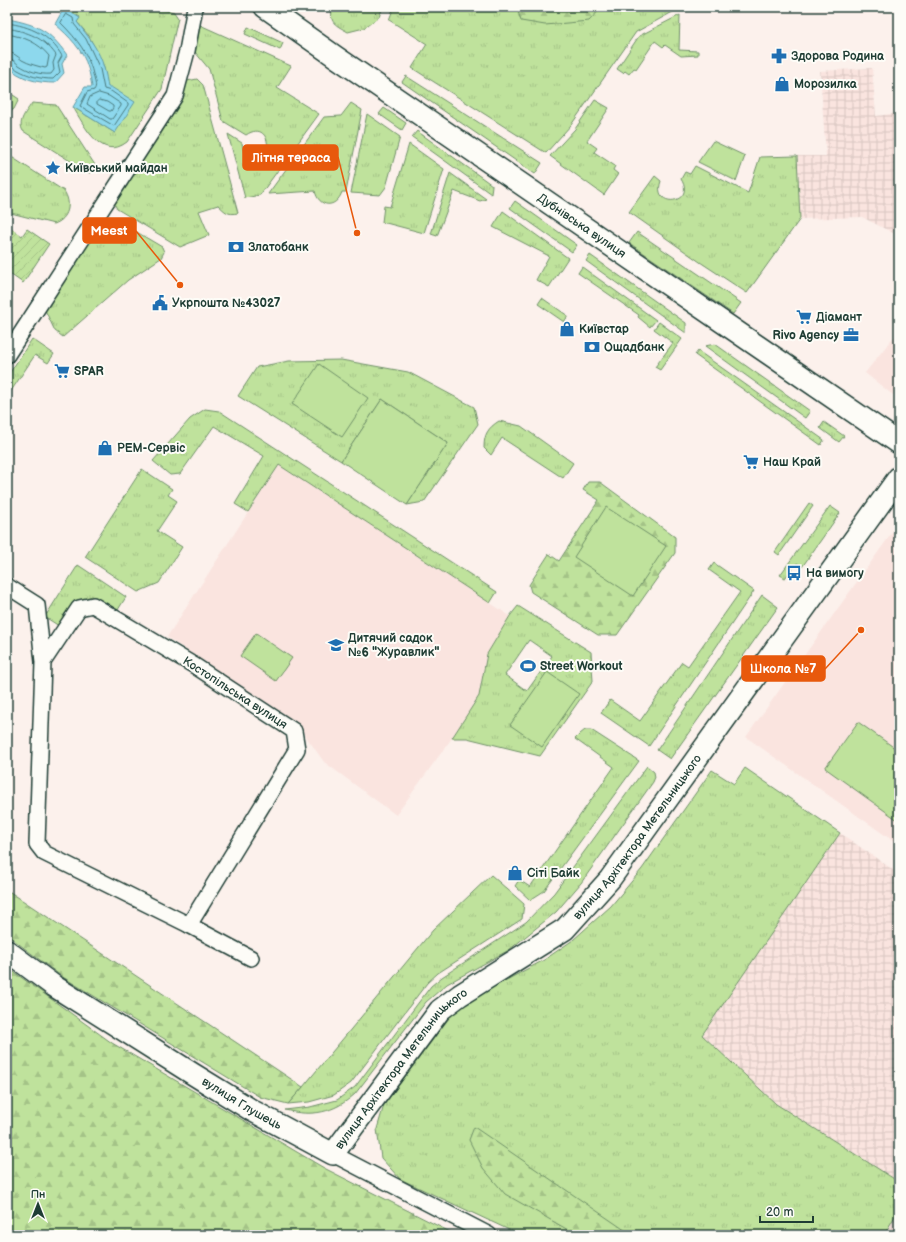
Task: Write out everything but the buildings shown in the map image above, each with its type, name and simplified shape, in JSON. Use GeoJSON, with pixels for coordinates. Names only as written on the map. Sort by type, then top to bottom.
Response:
{"type":"FeatureCollection","features":[{"type":"Feature","properties":{"kind":"street"},"geometry":{"type":"LineString","coordinates":[[7,355],[175,96],[187,51],[195,7]]}},
{"type":"Feature","properties":{"kind":"street","name":"Дубнівська вулиця"},"geometry":{"type":"LineString","coordinates":[[265,7],[899,443]]}},
{"type":"Feature","properties":{"kind":"street","name":"вулиця Архітектора Метельницького"},"geometry":{"type":"LineString","coordinates":[[333,1154],[440,1010],[460,995],[566,929],[610,879],[899,477]]}},
{"type":"Feature","properties":{"kind":"street"},"geometry":{"type":"LineString","coordinates":[[7,586],[37,605],[43,662],[37,844],[44,853],[252,958]]}},
{"type":"Feature","properties":{"kind":"street","name":"Костопільська вулиця"},"geometry":{"type":"LineString","coordinates":[[43,662],[78,608],[92,605],[195,666],[294,731],[297,749],[189,925]]}},
{"type":"Feature","properties":{"kind":"street","name":"вулиця Глушець"},"geometry":{"type":"LineString","coordinates":[[7,951],[54,986],[253,1111],[489,1235]]}},
{"type":"Feature","properties":{"kind":"shaded area"},"geometry":{"type":"Polygon","coordinates":[[[872,68],[876,116],[899,113],[899,236],[862,217],[800,219],[797,156],[826,156],[820,71],[872,68]]]}},
{"type":"Feature","properties":{"kind":"shaded area"},"geometry":{"type":"Polygon","coordinates":[[[899,332],[899,390],[893,395],[865,373],[899,332]]]}},
{"type":"Feature","properties":{"kind":"shaded area","name":"Дитячий садок №6 \"Журавлик\""},"geometry":{"type":"Polygon","coordinates":[[[279,465],[510,616],[487,654],[479,696],[452,738],[396,815],[324,762],[298,725],[167,637],[279,465]]]}},
{"type":"Feature","properties":{"kind":"shaded area"},"geometry":{"type":"Polygon","coordinates":[[[899,523],[899,845],[746,737],[899,523]]]}},
{"type":"Feature","properties":{"kind":"shaded area"},"geometry":{"type":"Polygon","coordinates":[[[840,833],[899,874],[899,1182],[776,1104],[702,1035],[840,833]]]}},
{"type":"Feature","properties":{"kind":"shaded area"},"geometry":{"type":"Polygon","coordinates":[[[899,1209],[899,1235],[884,1235],[899,1209]]]}},
{"type":"Feature","properties":{"kind":"green space"},"geometry":{"type":"Polygon","coordinates":[[[154,7],[174,12],[178,18],[162,89],[127,142],[118,147],[109,148],[94,139],[82,123],[73,107],[115,133],[104,68],[89,36],[77,22],[80,17],[64,8],[154,7]]]}},
{"type":"Feature","properties":{"kind":"green space"},"geometry":{"type":"Polygon","coordinates":[[[333,7],[383,7],[379,17],[364,28],[348,32],[332,20],[333,7]]]}},
{"type":"Feature","properties":{"kind":"green space"},"geometry":{"type":"Polygon","coordinates":[[[394,7],[680,8],[636,32],[571,125],[546,153],[412,68],[427,44],[389,20],[394,7]]]}},
{"type":"Feature","properties":{"kind":"green space"},"geometry":{"type":"Polygon","coordinates":[[[522,7],[602,7],[589,21],[545,25],[521,21],[518,11],[522,7]]]}},
{"type":"Feature","properties":{"kind":"green space"},"geometry":{"type":"Polygon","coordinates":[[[680,15],[679,50],[698,51],[698,55],[681,56],[665,45],[663,47],[655,41],[636,69],[634,68],[629,74],[625,71],[623,73],[617,69],[639,36],[680,15]]]}},
{"type":"Feature","properties":{"kind":"green space"},"geometry":{"type":"Polygon","coordinates":[[[200,25],[291,66],[277,88],[319,114],[260,195],[245,198],[228,134],[242,143],[244,153],[254,158],[262,157],[266,152],[268,145],[266,138],[262,133],[255,131],[246,135],[223,121],[209,69],[195,52],[200,25]]]}},
{"type":"Feature","properties":{"kind":"green space"},"geometry":{"type":"Polygon","coordinates":[[[248,27],[283,43],[280,50],[245,34],[248,27]]]}},
{"type":"Feature","properties":{"kind":"green space"},"geometry":{"type":"Polygon","coordinates":[[[406,76],[542,163],[535,174],[402,82],[406,76]]]}},
{"type":"Feature","properties":{"kind":"green space"},"geometry":{"type":"Polygon","coordinates":[[[197,79],[203,85],[238,213],[231,214],[218,205],[199,211],[209,235],[180,247],[117,209],[114,203],[182,98],[187,81],[197,79]]]}},
{"type":"Feature","properties":{"kind":"green space"},"geometry":{"type":"Polygon","coordinates":[[[7,91],[19,99],[14,109],[7,114],[7,91]]]}},
{"type":"Feature","properties":{"kind":"green space"},"geometry":{"type":"Polygon","coordinates":[[[595,100],[609,108],[587,141],[597,148],[594,152],[615,166],[613,170],[618,174],[604,195],[550,156],[575,129],[595,100]]]}},
{"type":"Feature","properties":{"kind":"green space"},"geometry":{"type":"Polygon","coordinates":[[[32,103],[56,105],[95,165],[93,172],[89,173],[23,131],[21,127],[22,120],[32,103]]]}},
{"type":"Feature","properties":{"kind":"green space"},"geometry":{"type":"Polygon","coordinates":[[[351,103],[362,110],[346,192],[342,192],[339,198],[332,204],[320,201],[315,191],[268,194],[324,117],[341,116],[351,103]]]}},
{"type":"Feature","properties":{"kind":"green space"},"geometry":{"type":"Polygon","coordinates":[[[384,108],[406,123],[402,130],[379,114],[384,108]]]}},
{"type":"Feature","properties":{"kind":"green space"},"geometry":{"type":"Polygon","coordinates":[[[367,114],[400,137],[386,187],[380,195],[351,193],[367,114]]]}},
{"type":"Feature","properties":{"kind":"green space"},"geometry":{"type":"Polygon","coordinates":[[[417,131],[492,185],[491,194],[412,137],[417,131]]]}},
{"type":"Feature","properties":{"kind":"green space"},"geometry":{"type":"Polygon","coordinates":[[[713,141],[745,156],[736,181],[698,162],[713,141]]]}},
{"type":"Feature","properties":{"kind":"green space"},"geometry":{"type":"Polygon","coordinates":[[[409,144],[444,169],[424,233],[382,222],[384,206],[390,207],[409,144]]]}},
{"type":"Feature","properties":{"kind":"green space"},"geometry":{"type":"Polygon","coordinates":[[[7,156],[10,156],[64,191],[68,201],[68,210],[66,215],[59,222],[54,224],[7,212],[7,156]]]}},
{"type":"Feature","properties":{"kind":"green space"},"geometry":{"type":"Polygon","coordinates":[[[797,156],[800,219],[747,293],[629,212],[655,176],[661,181],[660,190],[662,196],[667,200],[679,198],[683,194],[684,187],[681,179],[685,172],[690,174],[695,166],[748,193],[760,157],[797,156]]]}},
{"type":"Feature","properties":{"kind":"green space"},"geometry":{"type":"Polygon","coordinates":[[[450,173],[486,199],[480,201],[454,191],[437,236],[431,234],[450,173]]]}},
{"type":"Feature","properties":{"kind":"green space"},"geometry":{"type":"Polygon","coordinates":[[[515,201],[577,245],[572,252],[510,208],[515,201]]]}},
{"type":"Feature","properties":{"kind":"green space"},"geometry":{"type":"Polygon","coordinates":[[[503,211],[568,258],[549,287],[536,280],[549,256],[493,227],[503,211]]]}},
{"type":"Feature","properties":{"kind":"green space"},"geometry":{"type":"Polygon","coordinates":[[[104,218],[113,218],[162,247],[164,252],[161,258],[128,280],[63,337],[55,331],[45,310],[104,218]]]}},
{"type":"Feature","properties":{"kind":"green space"},"geometry":{"type":"Polygon","coordinates":[[[7,225],[22,236],[27,229],[49,244],[23,283],[7,272],[7,225]]]}},
{"type":"Feature","properties":{"kind":"green space"},"geometry":{"type":"Polygon","coordinates":[[[637,232],[741,303],[733,314],[629,243],[637,232]]]}},
{"type":"Feature","properties":{"kind":"green space"},"geometry":{"type":"Polygon","coordinates":[[[590,255],[686,323],[686,333],[586,261],[590,255]]]}},
{"type":"Feature","properties":{"kind":"green space"},"geometry":{"type":"Polygon","coordinates":[[[582,267],[656,320],[650,327],[638,317],[639,315],[578,273],[582,267]]]}},
{"type":"Feature","properties":{"kind":"green space"},"geometry":{"type":"Polygon","coordinates":[[[542,298],[568,316],[564,322],[538,304],[542,298]]]}},
{"type":"Feature","properties":{"kind":"green space"},"geometry":{"type":"Polygon","coordinates":[[[659,322],[682,339],[660,370],[655,367],[673,343],[654,329],[659,322]]]}},
{"type":"Feature","properties":{"kind":"green space"},"geometry":{"type":"Polygon","coordinates":[[[32,339],[54,354],[48,363],[35,355],[7,397],[7,377],[32,339]]]}},
{"type":"Feature","properties":{"kind":"green space"},"geometry":{"type":"Polygon","coordinates":[[[715,344],[810,411],[805,418],[705,346],[715,344]]]}},
{"type":"Feature","properties":{"kind":"green space"},"geometry":{"type":"Polygon","coordinates":[[[698,351],[824,440],[821,445],[695,355],[698,351]]]}},
{"type":"Feature","properties":{"kind":"green space"},"geometry":{"type":"Polygon","coordinates":[[[341,360],[408,372],[474,407],[478,424],[424,502],[407,505],[448,443],[382,399],[341,461],[238,396],[257,367],[289,361],[341,360]]]}},
{"type":"Feature","properties":{"kind":"green space"},"geometry":{"type":"Polygon","coordinates":[[[319,364],[368,398],[342,437],[292,404],[319,364]]]}},
{"type":"Feature","properties":{"kind":"green space"},"geometry":{"type":"Polygon","coordinates":[[[382,399],[448,443],[407,505],[341,461],[382,399]]]}},
{"type":"Feature","properties":{"kind":"green space"},"geometry":{"type":"Polygon","coordinates":[[[205,409],[219,411],[497,592],[490,603],[279,465],[248,512],[235,504],[264,456],[214,426],[180,474],[170,475],[153,461],[190,419],[205,409]]]}},
{"type":"Feature","properties":{"kind":"green space"},"geometry":{"type":"Polygon","coordinates":[[[499,421],[521,426],[573,463],[563,478],[502,438],[491,455],[484,448],[485,439],[489,429],[499,421]]]}},
{"type":"Feature","properties":{"kind":"green space"},"geometry":{"type":"Polygon","coordinates":[[[824,422],[844,436],[839,442],[820,428],[824,422]]]}},
{"type":"Feature","properties":{"kind":"green space"},"geometry":{"type":"Polygon","coordinates":[[[142,469],[172,489],[168,495],[177,501],[157,531],[182,547],[159,583],[138,592],[85,557],[142,469]]]}},
{"type":"Feature","properties":{"kind":"green space"},"geometry":{"type":"Polygon","coordinates":[[[588,482],[600,482],[675,537],[675,553],[617,635],[598,635],[531,592],[529,585],[549,554],[559,561],[599,500],[583,490],[588,482]]]}},
{"type":"Feature","properties":{"kind":"green space"},"geometry":{"type":"Polygon","coordinates":[[[809,503],[813,506],[779,555],[775,552],[809,503]]]}},
{"type":"Feature","properties":{"kind":"green space"},"geometry":{"type":"Polygon","coordinates":[[[830,506],[840,513],[802,567],[797,563],[785,578],[780,575],[830,506]]]}},
{"type":"Feature","properties":{"kind":"green space"},"geometry":{"type":"Polygon","coordinates":[[[606,507],[666,546],[633,596],[574,557],[606,507]]]}},
{"type":"Feature","properties":{"kind":"green space"},"geometry":{"type":"Polygon","coordinates":[[[714,563],[754,591],[649,746],[601,713],[610,700],[640,721],[682,662],[688,666],[740,592],[709,570],[714,563]]]}},
{"type":"Feature","properties":{"kind":"green space"},"geometry":{"type":"Polygon","coordinates":[[[78,565],[126,597],[116,613],[94,600],[59,626],[45,617],[78,565]]]}},
{"type":"Feature","properties":{"kind":"green space"},"geometry":{"type":"Polygon","coordinates":[[[762,595],[778,607],[670,759],[657,750],[762,595]]]}},
{"type":"Feature","properties":{"kind":"green space"},"geometry":{"type":"Polygon","coordinates":[[[518,606],[591,652],[593,681],[540,756],[467,738],[452,738],[479,696],[487,654],[510,616],[518,606]],[[529,640],[505,675],[527,691],[552,656],[529,640]]]}},
{"type":"Feature","properties":{"kind":"green space"},"geometry":{"type":"Polygon","coordinates":[[[256,633],[292,658],[276,681],[240,656],[256,633]]]}},
{"type":"Feature","properties":{"kind":"green space"},"geometry":{"type":"Polygon","coordinates":[[[547,672],[579,694],[542,747],[510,725],[547,672]]]}},
{"type":"Feature","properties":{"kind":"green space"},"geometry":{"type":"Polygon","coordinates":[[[858,722],[899,751],[899,821],[825,768],[858,722]]]}},
{"type":"Feature","properties":{"kind":"green space"},"geometry":{"type":"Polygon","coordinates":[[[585,730],[591,730],[639,761],[544,891],[530,900],[515,886],[519,880],[530,887],[614,767],[575,739],[585,730]]]}},
{"type":"Feature","properties":{"kind":"green space"},"geometry":{"type":"Polygon","coordinates":[[[647,766],[654,772],[655,777],[653,782],[581,883],[556,912],[509,950],[447,984],[426,1002],[355,1094],[339,1106],[322,1112],[313,1113],[285,1110],[310,1107],[337,1100],[355,1087],[431,986],[442,977],[526,922],[554,893],[647,766]]]}},
{"type":"Feature","properties":{"kind":"green space"},"geometry":{"type":"Polygon","coordinates":[[[745,768],[840,833],[702,1035],[776,1104],[899,1182],[899,1209],[884,1235],[520,1235],[400,1179],[381,1158],[377,1129],[384,1105],[452,1014],[467,1001],[544,960],[573,940],[611,906],[642,869],[712,770],[734,784],[745,768]]]}},
{"type":"Feature","properties":{"kind":"green space"},"geometry":{"type":"Polygon","coordinates":[[[491,875],[524,904],[522,919],[438,973],[427,983],[351,1083],[334,1095],[309,1102],[288,1104],[433,930],[491,875]]]}},
{"type":"Feature","properties":{"kind":"green space"},"geometry":{"type":"Polygon","coordinates":[[[7,890],[303,1087],[288,1104],[260,1097],[61,976],[7,935],[7,890]]]}},
{"type":"Feature","properties":{"kind":"green space"},"geometry":{"type":"Polygon","coordinates":[[[7,967],[112,1043],[324,1168],[456,1235],[7,1235],[7,967]]]}},
{"type":"Feature","properties":{"kind":"green space"},"geometry":{"type":"Polygon","coordinates":[[[474,1127],[632,1235],[577,1235],[505,1194],[483,1168],[469,1140],[474,1127]]]}},
{"type":"Feature","properties":{"kind":"water"},"geometry":{"type":"Polygon","coordinates":[[[64,8],[80,18],[77,22],[100,56],[105,70],[108,87],[111,87],[135,102],[115,133],[73,107],[85,87],[92,87],[89,70],[83,55],[70,38],[55,24],[64,8]]]}},
{"type":"Feature","properties":{"kind":"water"},"geometry":{"type":"Polygon","coordinates":[[[8,19],[35,26],[42,30],[61,47],[67,55],[62,64],[64,73],[55,83],[42,82],[24,77],[7,66],[8,19]]]}},
{"type":"Feature","properties":{"kind":"place","name":"Здорова Родина"},"geometry":{"type":"Point","coordinates":[779,56]}},
{"type":"Feature","properties":{"kind":"place","name":"Морозилка"},"geometry":{"type":"Point","coordinates":[782,84]}},
{"type":"Feature","properties":{"kind":"place","name":"Київський майдан"},"geometry":{"type":"Point","coordinates":[53,168]}},
{"type":"Feature","properties":{"kind":"place","name":"Літня тераса"},"geometry":{"type":"Point","coordinates":[357,233]}},
{"type":"Feature","properties":{"kind":"place","name":"Златобанк"},"geometry":{"type":"Point","coordinates":[236,247]}},
{"type":"Feature","properties":{"kind":"place","name":"Meest"},"geometry":{"type":"Point","coordinates":[180,285]}},
{"type":"Feature","properties":{"kind":"place","name":"Укрпошта №43027"},"geometry":{"type":"Point","coordinates":[160,303]}},
{"type":"Feature","properties":{"kind":"place","name":"Діамант"},"geometry":{"type":"Point","coordinates":[804,317]}},
{"type":"Feature","properties":{"kind":"place","name":"Київстар"},"geometry":{"type":"Point","coordinates":[567,329]}},
{"type":"Feature","properties":{"kind":"place","name":"Rivo Agency"},"geometry":{"type":"Point","coordinates":[851,335]}},
{"type":"Feature","properties":{"kind":"place","name":"Ощадбанк"},"geometry":{"type":"Point","coordinates":[592,347]}},
{"type":"Feature","properties":{"kind":"place","name":"SPAR"},"geometry":{"type":"Point","coordinates":[62,371]}},
{"type":"Feature","properties":{"kind":"place","name":"РЕМ-Сервіс"},"geometry":{"type":"Point","coordinates":[105,448]}},
{"type":"Feature","properties":{"kind":"place","name":"Наш Край"},"geometry":{"type":"Point","coordinates":[751,462]}},
{"type":"Feature","properties":{"kind":"place","name":"На вимогу"},"geometry":{"type":"Point","coordinates":[794,573]}},
{"type":"Feature","properties":{"kind":"place","name":"Школа №7"},"geometry":{"type":"Point","coordinates":[861,630]}},
{"type":"Feature","properties":{"kind":"place","name":"Дитячий садок №6 \"Журавлик\""},"geometry":{"type":"Point","coordinates":[336,645]}},
{"type":"Feature","properties":{"kind":"place","name":"Street Workout"},"geometry":{"type":"Point","coordinates":[528,666]}},
{"type":"Feature","properties":{"kind":"place","name":"Сіті Байк"},"geometry":{"type":"Point","coordinates":[515,873]}}]}
